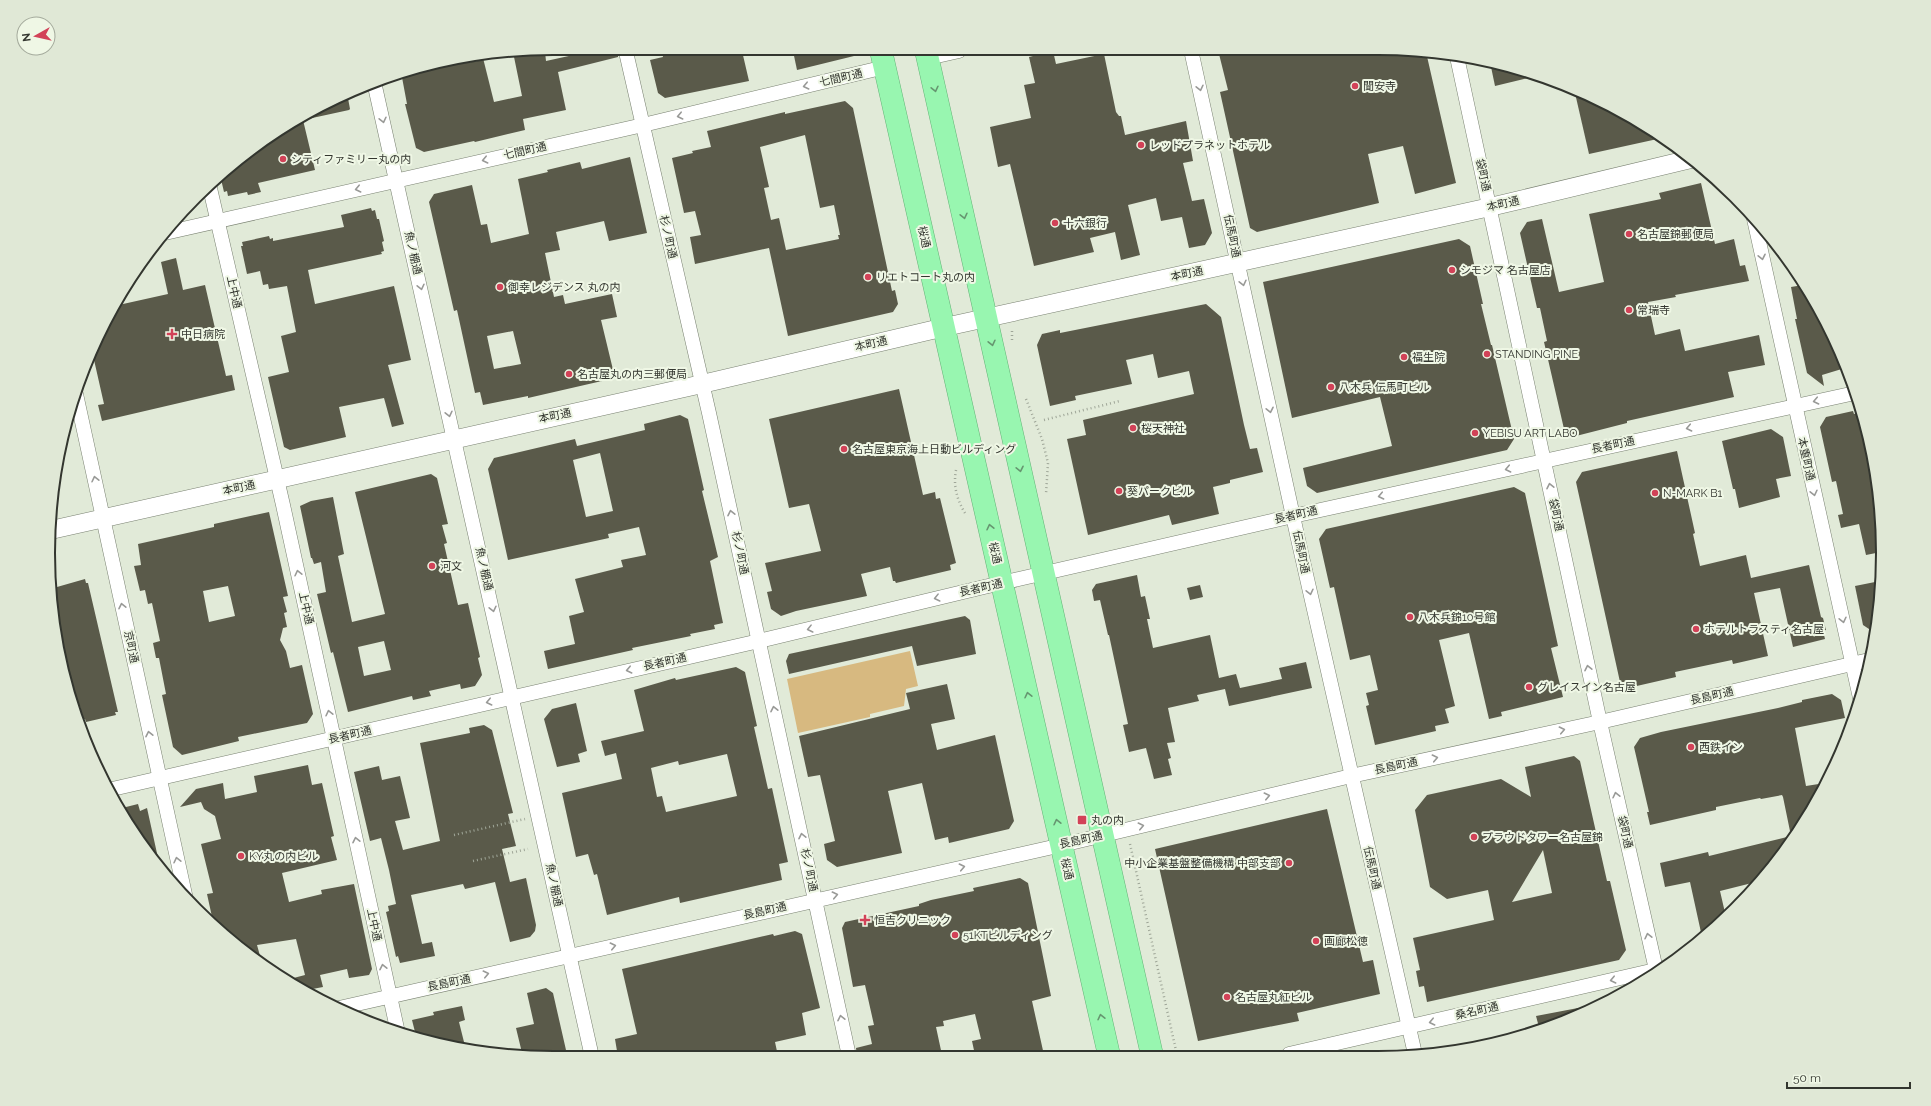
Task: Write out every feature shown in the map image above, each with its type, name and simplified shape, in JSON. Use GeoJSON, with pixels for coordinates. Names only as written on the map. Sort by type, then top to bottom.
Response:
{"type":"FeatureCollection","features":[{"type":"Feature","properties":{"kind":"highway"},"geometry":{"type":"LineString","coordinates":[[927,55],[1151,1051]]}},
{"type":"Feature","properties":{"kind":"highway","name":"桜通"},"geometry":{"type":"LineString","coordinates":[[883,59],[1108,1051]]}},
{"type":"Feature","properties":{"kind":"street","name":"杉ノ町通"},"geometry":{"type":"LineString","coordinates":[[627,55],[702,384],[816,899],[848,1051]]}},
{"type":"Feature","properties":{"kind":"street","name":"伝馬町通"},"geometry":{"type":"LineString","coordinates":[[1192,55],[1351,776],[1414,1050]]}},
{"type":"Feature","properties":{"kind":"street","name":"七間町通"},"geometry":{"type":"LineString","coordinates":[[174,231],[643,125],[883,59]]}},
{"type":"Feature","properties":{"kind":"street","name":"袋町通"},"geometry":{"type":"LineString","coordinates":[[1458,62],[1600,722],[1658,965]]}},
{"type":"Feature","properties":{"kind":"street","name":"魚ノ棚通"},"geometry":{"type":"LineString","coordinates":[[375,88],[513,696],[591,1051]]}},
{"type":"Feature","properties":{"kind":"street","name":"本町通"},"geometry":{"type":"LineString","coordinates":[[56,529],[277,480],[455,438],[702,384],[945,327],[1490,207],[1684,161]]}},
{"type":"Feature","properties":{"kind":"street","name":"上中通"},"geometry":{"type":"LineString","coordinates":[[211,192],[335,739],[396,1026]]}},
{"type":"Feature","properties":{"kind":"street","name":"本重町通"},"geometry":{"type":"LineString","coordinates":[[1756,230],[1858,687]]}},
{"type":"Feature","properties":{"kind":"street","name":"長者町通"},"geometry":{"type":"LineString","coordinates":[[115,788],[335,739],[513,696],[759,641],[1293,516],[1794,405],[1850,394]]}},
{"type":"Feature","properties":{"kind":"street","name":"京町通"},"geometry":{"type":"LineString","coordinates":[[78,403],[183,886]]}},
{"type":"Feature","properties":{"kind":"street","name":"長島町通"},"geometry":{"type":"LineString","coordinates":[[346,1006],[816,899],[1062,845],[1351,776],[1600,722],[1864,661]]}},
{"type":"Feature","properties":{"kind":"street","name":"桑名町通"},"geometry":{"type":"LineString","coordinates":[[1302,1051],[1645,973]]}},
{"type":"Feature","properties":{"kind":"path"},"geometry":{"type":"LineString","coordinates":[[1044,420],[1120,401]]}},
{"type":"Feature","properties":{"kind":"path"},"geometry":{"type":"LineString","coordinates":[[454,835],[539,816]]}},
{"type":"Feature","properties":{"kind":"path"},"geometry":{"type":"LineString","coordinates":[[473,861],[528,849]]}},
{"type":"Feature","properties":{"kind":"shaded area"},"geometry":{"type":"Polygon","coordinates":[[[910,651],[918,686],[906,689],[904,706],[870,714],[870,717],[798,733],[787,679],[910,651]]]}},
{"type":"Feature","properties":{"kind":"building"},"geometry":{"type":"Polygon","coordinates":[[[545,55],[546,61],[573,55],[618,55],[618,57],[558,72],[566,110],[523,119],[525,130],[424,152],[416,148],[405,104],[407,104],[402,78],[424,72],[483,60],[494,102],[522,96],[514,57],[545,55]]]}},
{"type":"Feature","properties":{"kind":"building"},"geometry":{"type":"Polygon","coordinates":[[[663,55],[743,55],[749,81],[665,98],[658,93],[650,60],[663,57],[663,55]]]}},
{"type":"Feature","properties":{"kind":"building"},"geometry":{"type":"Polygon","coordinates":[[[794,55],[854,55],[854,56],[797,70],[794,55]]]}},
{"type":"Feature","properties":{"kind":"building"},"geometry":{"type":"Polygon","coordinates":[[[1037,55],[1054,55],[1056,64],[1104,55],[1116,112],[1119,116],[1121,116],[1125,135],[1186,121],[1193,161],[1183,163],[1192,201],[1204,199],[1212,233],[1205,245],[1189,248],[1182,217],[1161,221],[1156,198],[1128,205],[1140,255],[1121,260],[1115,232],[1090,238],[1094,252],[1034,266],[1010,164],[998,167],[990,127],[1031,118],[1024,85],[1035,83],[1029,57],[1037,55]]]}},
{"type":"Feature","properties":{"kind":"building"},"geometry":{"type":"Polygon","coordinates":[[[1219,55],[1378,55],[1427,58],[1456,183],[1415,194],[1403,146],[1368,154],[1379,203],[1257,232],[1250,228],[1220,92],[1228,90],[1219,55]]]}},
{"type":"Feature","properties":{"kind":"building"},"geometry":{"type":"Polygon","coordinates":[[[1491,69],[1528,78],[1495,86],[1491,69]]]}},
{"type":"Feature","properties":{"kind":"building"},"geometry":{"type":"Polygon","coordinates":[[[1576,96],[1598,106],[1656,139],[1589,154],[1576,96]]]}},
{"type":"Feature","properties":{"kind":"building","name":"シティファミリー丸の内"},"geometry":{"type":"Polygon","coordinates":[[[348,99],[349,110],[311,118],[348,99]]]}},
{"type":"Feature","properties":{"kind":"building"},"geometry":{"type":"Polygon","coordinates":[[[845,101],[853,108],[892,291],[895,290],[898,304],[893,312],[788,336],[769,248],[695,264],[690,237],[701,235],[695,211],[684,213],[672,158],[693,153],[692,151],[711,147],[707,131],[785,112],[785,114],[845,101]],[[805,135],[760,147],[769,187],[764,188],[771,220],[779,218],[786,250],[839,239],[838,235],[840,235],[834,205],[820,208],[805,135]]]}},
{"type":"Feature","properties":{"kind":"building","name":"シティファミリー丸の内"},"geometry":{"type":"Polygon","coordinates":[[[304,122],[315,170],[258,183],[261,192],[248,195],[247,192],[228,196],[227,191],[224,192],[222,182],[225,179],[276,139],[304,122]]]}},
{"type":"Feature","properties":{"kind":"building"},"geometry":{"type":"Polygon","coordinates":[[[630,157],[647,233],[609,241],[604,221],[556,232],[560,250],[545,253],[554,297],[563,295],[565,304],[612,294],[617,317],[601,320],[615,378],[528,398],[528,396],[483,405],[480,392],[475,393],[457,310],[454,311],[429,202],[434,194],[472,185],[481,225],[487,224],[491,243],[529,234],[518,179],[580,162],[582,169],[630,157]],[[513,331],[487,336],[494,369],[521,364],[513,331]]]}},
{"type":"Feature","properties":{"kind":"building"},"geometry":{"type":"Polygon","coordinates":[[[1701,183],[1715,244],[1734,239],[1740,266],[1745,265],[1749,281],[1675,295],[1676,297],[1648,302],[1655,335],[1680,329],[1685,351],[1759,335],[1765,365],[1728,372],[1734,397],[1627,421],[1627,423],[1576,436],[1564,429],[1544,342],[1547,341],[1540,308],[1537,308],[1520,233],[1527,222],[1542,219],[1559,292],[1604,282],[1589,214],[1661,199],[1659,193],[1701,183]]]}},
{"type":"Feature","properties":{"kind":"building"},"geometry":{"type":"Polygon","coordinates":[[[371,208],[372,211],[375,210],[377,219],[379,219],[384,241],[382,242],[384,251],[381,252],[382,254],[308,270],[315,304],[394,286],[411,360],[388,365],[404,424],[392,427],[384,398],[339,407],[346,437],[290,450],[284,447],[268,377],[289,372],[281,336],[296,332],[287,286],[269,289],[268,284],[263,285],[260,271],[247,274],[241,246],[243,246],[242,242],[269,236],[270,239],[273,238],[273,241],[344,227],[341,215],[371,208]]]}},
{"type":"Feature","properties":{"kind":"building"},"geometry":{"type":"Polygon","coordinates":[[[1459,239],[1470,246],[1483,304],[1481,304],[1514,439],[1507,450],[1317,493],[1307,486],[1303,468],[1392,446],[1380,397],[1292,418],[1263,282],[1459,239]]]}},
{"type":"Feature","properties":{"kind":"building"},"geometry":{"type":"Polygon","coordinates":[[[176,258],[183,290],[205,285],[226,376],[232,375],[235,390],[102,421],[98,405],[104,404],[94,360],[106,333],[122,304],[168,294],[161,262],[176,258]]]}},
{"type":"Feature","properties":{"kind":"building"},"geometry":{"type":"Polygon","coordinates":[[[1798,286],[1809,304],[1825,333],[1841,369],[1822,375],[1824,386],[1807,373],[1795,319],[1797,319],[1791,287],[1798,286]]]}},
{"type":"Feature","properties":{"kind":"building"},"geometry":{"type":"Polygon","coordinates":[[[1206,304],[1221,317],[1250,449],[1257,448],[1263,472],[1230,480],[1230,483],[1213,487],[1219,514],[1172,525],[1169,515],[1088,535],[1067,439],[1086,435],[1083,420],[1194,394],[1189,371],[1158,378],[1153,354],[1126,360],[1132,384],[1075,396],[1076,400],[1050,406],[1037,345],[1042,334],[1060,330],[1060,333],[1206,304]]]}},
{"type":"Feature","properties":{"kind":"building"},"geometry":{"type":"Polygon","coordinates":[[[899,389],[923,495],[935,492],[936,499],[940,498],[956,563],[950,565],[951,570],[896,583],[893,581],[890,567],[861,574],[867,596],[796,611],[781,616],[771,609],[767,592],[772,591],[765,563],[821,551],[809,504],[789,508],[769,419],[899,389]]]}},
{"type":"Feature","properties":{"kind":"building"},"geometry":{"type":"Polygon","coordinates":[[[1853,411],[1854,414],[1856,414],[1872,488],[1876,553],[1866,555],[1859,524],[1841,528],[1838,515],[1843,514],[1836,481],[1832,482],[1820,427],[1826,417],[1853,411]]]}},
{"type":"Feature","properties":{"kind":"building"},"geometry":{"type":"Polygon","coordinates":[[[680,415],[688,419],[704,490],[702,491],[718,557],[710,561],[723,623],[714,625],[715,629],[690,634],[691,636],[632,648],[633,650],[548,669],[544,651],[575,644],[569,616],[584,612],[575,579],[623,567],[621,560],[646,555],[639,527],[608,534],[609,538],[508,560],[488,469],[494,458],[575,439],[577,446],[645,430],[644,424],[680,415]],[[600,453],[573,460],[586,517],[613,511],[600,453]]]}},
{"type":"Feature","properties":{"kind":"building"},"geometry":{"type":"Polygon","coordinates":[[[1771,429],[1783,437],[1791,476],[1776,479],[1780,497],[1739,508],[1722,441],[1771,429]]]}},
{"type":"Feature","properties":{"kind":"building"},"geometry":{"type":"Polygon","coordinates":[[[1677,451],[1695,533],[1693,534],[1700,566],[1746,555],[1751,578],[1809,565],[1821,617],[1823,618],[1826,630],[1823,631],[1825,639],[1793,647],[1780,588],[1754,593],[1768,656],[1733,664],[1732,660],[1675,672],[1676,677],[1628,688],[1620,682],[1576,482],[1582,472],[1677,451]]]}},
{"type":"Feature","properties":{"kind":"building"},"geometry":{"type":"Polygon","coordinates":[[[431,474],[437,478],[448,524],[442,525],[447,543],[444,544],[458,605],[468,603],[480,657],[478,658],[482,675],[475,686],[461,689],[460,684],[429,691],[431,696],[413,700],[412,696],[348,712],[333,652],[331,653],[317,594],[326,592],[321,562],[314,564],[311,558],[300,506],[311,501],[333,497],[344,554],[338,556],[352,622],[385,614],[355,492],[431,474]],[[384,641],[358,647],[364,676],[391,670],[384,641]]]}},
{"type":"Feature","properties":{"kind":"building"},"geometry":{"type":"Polygon","coordinates":[[[1514,487],[1525,493],[1558,646],[1551,648],[1563,697],[1501,712],[1502,716],[1489,719],[1469,633],[1439,640],[1455,706],[1445,709],[1449,723],[1435,726],[1436,731],[1375,745],[1366,706],[1369,705],[1366,693],[1378,690],[1370,655],[1350,660],[1334,587],[1330,588],[1319,539],[1326,529],[1514,487]]]}},
{"type":"Feature","properties":{"kind":"building"},"geometry":{"type":"Polygon","coordinates":[[[269,512],[288,596],[283,597],[287,612],[284,613],[287,627],[283,628],[280,640],[286,651],[290,668],[302,665],[313,714],[307,723],[238,737],[239,741],[182,755],[173,747],[162,695],[166,694],[159,658],[156,658],[153,643],[160,641],[152,603],[148,604],[145,590],[140,591],[134,566],[141,565],[138,544],[214,527],[214,524],[269,512]],[[228,586],[203,591],[209,622],[235,616],[228,586]]]}},
{"type":"Feature","properties":{"kind":"building"},"geometry":{"type":"Polygon","coordinates":[[[1137,575],[1141,597],[1145,596],[1150,619],[1147,619],[1153,648],[1210,635],[1219,678],[1236,674],[1240,688],[1282,679],[1279,668],[1306,662],[1312,688],[1229,706],[1225,689],[1197,695],[1199,701],[1168,708],[1175,742],[1167,743],[1171,758],[1168,759],[1172,775],[1154,779],[1146,748],[1129,752],[1123,725],[1128,724],[1109,635],[1100,600],[1094,601],[1092,590],[1096,584],[1137,575]]]}},
{"type":"Feature","properties":{"kind":"building"},"geometry":{"type":"Polygon","coordinates":[[[85,579],[86,583],[88,583],[118,712],[115,712],[116,715],[86,722],[85,719],[83,719],[72,682],[65,650],[59,618],[56,587],[85,579]]]}},
{"type":"Feature","properties":{"kind":"building"},"geometry":{"type":"Polygon","coordinates":[[[1875,582],[1870,630],[1863,625],[1855,586],[1875,582]]]}},
{"type":"Feature","properties":{"kind":"building"},"geometry":{"type":"Polygon","coordinates":[[[1200,585],[1203,597],[1190,600],[1187,588],[1200,585]]]}},
{"type":"Feature","properties":{"kind":"building"},"geometry":{"type":"Polygon","coordinates":[[[965,616],[970,620],[976,654],[917,666],[912,646],[789,674],[786,661],[789,654],[965,616]]]}},
{"type":"Feature","properties":{"kind":"building"},"geometry":{"type":"Polygon","coordinates":[[[736,667],[745,672],[757,726],[754,727],[768,789],[772,788],[788,862],[779,864],[782,880],[680,903],[679,897],[607,915],[597,874],[594,875],[588,854],[576,857],[562,793],[622,779],[616,753],[605,756],[601,741],[644,731],[634,690],[675,678],[676,680],[736,667]],[[727,754],[679,765],[678,761],[651,768],[657,797],[662,796],[666,812],[737,796],[727,754]]]}},
{"type":"Feature","properties":{"kind":"building"},"geometry":{"type":"Polygon","coordinates":[[[947,684],[955,719],[931,724],[937,750],[995,735],[1014,821],[1009,829],[949,843],[948,837],[935,840],[922,783],[888,791],[902,853],[837,867],[827,860],[824,844],[835,841],[820,775],[808,777],[799,736],[910,709],[906,693],[947,684]]]}},
{"type":"Feature","properties":{"kind":"building"},"geometry":{"type":"Polygon","coordinates":[[[1832,694],[1841,700],[1845,718],[1795,728],[1806,786],[1819,784],[1790,832],[1782,795],[1716,807],[1716,810],[1650,825],[1647,812],[1649,812],[1634,747],[1640,738],[1661,732],[1778,708],[1802,702],[1802,700],[1832,694]]]}},
{"type":"Feature","properties":{"kind":"building"},"geometry":{"type":"Polygon","coordinates":[[[576,703],[587,751],[578,754],[580,762],[557,767],[544,719],[552,709],[576,703]]]}},
{"type":"Feature","properties":{"kind":"building"},"geometry":{"type":"Polygon","coordinates":[[[484,725],[492,730],[513,813],[508,814],[516,846],[502,849],[510,882],[526,878],[536,925],[535,931],[530,937],[510,942],[495,882],[465,889],[463,884],[411,895],[422,944],[432,942],[435,956],[400,963],[398,956],[396,957],[386,912],[389,911],[388,906],[396,904],[389,870],[381,838],[370,841],[354,772],[379,766],[382,780],[400,776],[410,818],[395,821],[403,850],[440,841],[420,743],[470,733],[469,728],[484,725]]]}},
{"type":"Feature","properties":{"kind":"building"},"geometry":{"type":"Polygon","coordinates":[[[1574,756],[1580,761],[1607,881],[1610,881],[1626,950],[1619,960],[1427,1002],[1424,986],[1419,987],[1416,971],[1420,970],[1413,938],[1494,920],[1488,890],[1447,899],[1430,887],[1415,810],[1427,795],[1501,779],[1531,797],[1525,767],[1574,756]],[[1543,850],[1512,902],[1552,893],[1543,850]]]}},
{"type":"Feature","properties":{"kind":"building"},"geometry":{"type":"Polygon","coordinates":[[[308,765],[312,785],[322,783],[334,836],[331,837],[337,860],[282,873],[289,902],[322,894],[321,890],[354,884],[372,969],[369,975],[349,978],[347,969],[320,975],[323,987],[313,989],[294,978],[305,975],[296,939],[257,945],[260,955],[212,915],[207,894],[213,893],[201,844],[221,839],[215,816],[204,809],[201,802],[180,807],[196,789],[223,783],[225,799],[257,792],[254,776],[308,765]]]}},
{"type":"Feature","properties":{"kind":"building"},"geometry":{"type":"Polygon","coordinates":[[[138,804],[140,811],[147,808],[157,855],[139,830],[125,807],[138,804]]]}},
{"type":"Feature","properties":{"kind":"building"},"geometry":{"type":"Polygon","coordinates":[[[1327,809],[1363,962],[1373,960],[1380,994],[1297,1013],[1299,1021],[1198,1041],[1155,849],[1327,809]]]}},
{"type":"Feature","properties":{"kind":"building"},"geometry":{"type":"Polygon","coordinates":[[[1787,837],[1750,884],[1720,891],[1724,910],[1701,931],[1690,882],[1665,887],[1660,863],[1708,852],[1709,856],[1787,837]]]}},
{"type":"Feature","properties":{"kind":"building"},"geometry":{"type":"Polygon","coordinates":[[[1020,878],[1028,883],[1051,996],[1032,1001],[1043,1051],[974,1051],[972,1041],[981,1039],[975,1014],[943,1021],[944,1026],[936,1027],[941,1051],[856,1051],[856,1048],[872,1044],[868,1026],[874,1025],[865,985],[853,987],[842,928],[845,922],[919,906],[919,904],[931,900],[974,891],[973,888],[1020,878]]]}},
{"type":"Feature","properties":{"kind":"building"},"geometry":{"type":"Polygon","coordinates":[[[795,931],[802,934],[820,1008],[802,1013],[806,1035],[775,1042],[777,1051],[617,1051],[615,1039],[637,1034],[622,969],[773,934],[774,936],[795,931]]]}},
{"type":"Feature","properties":{"kind":"building"},"geometry":{"type":"Polygon","coordinates":[[[546,988],[553,993],[566,1050],[521,1050],[516,1028],[534,1024],[527,993],[546,988]]]}},
{"type":"Feature","properties":{"kind":"building"},"geometry":{"type":"Polygon","coordinates":[[[462,1006],[465,1020],[459,1022],[464,1043],[415,1031],[412,1020],[434,1015],[433,1012],[462,1006]]]}},
{"type":"Feature","properties":{"kind":"building"},"geometry":{"type":"Polygon","coordinates":[[[1578,1008],[1578,1009],[1538,1025],[1536,1016],[1578,1008]]]}},
{"type":"Feature","properties":{"kind":"place","name":"聞安寺"},"geometry":{"type":"Point","coordinates":[1355,86]}},
{"type":"Feature","properties":{"kind":"place","name":"レッドプラネットホテル"},"geometry":{"type":"Point","coordinates":[1141,145]}},
{"type":"Feature","properties":{"kind":"place","name":"シティファミリー丸の内"},"geometry":{"type":"Point","coordinates":[283,159]}},
{"type":"Feature","properties":{"kind":"place","name":"十六銀行"},"geometry":{"type":"Point","coordinates":[1055,223]}},
{"type":"Feature","properties":{"kind":"place","name":"名古屋錦郵便局"},"geometry":{"type":"Point","coordinates":[1629,234]}},
{"type":"Feature","properties":{"kind":"place","name":"シモジマ 名古屋店"},"geometry":{"type":"Point","coordinates":[1452,270]}},
{"type":"Feature","properties":{"kind":"place","name":"リエトコート丸の内"},"geometry":{"type":"Point","coordinates":[868,277]}},
{"type":"Feature","properties":{"kind":"place","name":"御幸レジデンス 丸の内"},"geometry":{"type":"Point","coordinates":[500,287]}},
{"type":"Feature","properties":{"kind":"place","name":"常瑞寺"},"geometry":{"type":"Point","coordinates":[1629,310]}},
{"type":"Feature","properties":{"kind":"place","name":"中日病院"},"geometry":{"type":"Point","coordinates":[172,334]}},
{"type":"Feature","properties":{"kind":"place","name":"STANDING PINE"},"geometry":{"type":"Point","coordinates":[1487,354]}},
{"type":"Feature","properties":{"kind":"place","name":"福生院"},"geometry":{"type":"Point","coordinates":[1404,357]}},
{"type":"Feature","properties":{"kind":"place","name":"名古屋丸の内三郵便局"},"geometry":{"type":"Point","coordinates":[569,374]}},
{"type":"Feature","properties":{"kind":"place","name":"八木兵 伝馬町ビル"},"geometry":{"type":"Point","coordinates":[1331,387]}},
{"type":"Feature","properties":{"kind":"place","name":"桜天神社"},"geometry":{"type":"Point","coordinates":[1133,428]}},
{"type":"Feature","properties":{"kind":"place","name":"YEBISU ART LABO"},"geometry":{"type":"Point","coordinates":[1475,433]}},
{"type":"Feature","properties":{"kind":"place","name":"名古屋東京海上日動ビルディング"},"geometry":{"type":"Point","coordinates":[844,449]}},
{"type":"Feature","properties":{"kind":"place","name":"葵パークビル"},"geometry":{"type":"Point","coordinates":[1119,491]}},
{"type":"Feature","properties":{"kind":"place","name":"N-MARK B1"},"geometry":{"type":"Point","coordinates":[1655,493]}},
{"type":"Feature","properties":{"kind":"place","name":"河文"},"geometry":{"type":"Point","coordinates":[432,566]}},
{"type":"Feature","properties":{"kind":"place","name":"八木兵錦10号館"},"geometry":{"type":"Point","coordinates":[1410,617]}},
{"type":"Feature","properties":{"kind":"place","name":"ホテルトラスティ名古屋"},"geometry":{"type":"Point","coordinates":[1696,629]}},
{"type":"Feature","properties":{"kind":"place","name":"グレイスイン名古屋"},"geometry":{"type":"Point","coordinates":[1529,687]}},
{"type":"Feature","properties":{"kind":"place","name":"西鉄イン"},"geometry":{"type":"Point","coordinates":[1691,747]}},
{"type":"Feature","properties":{"kind":"place","name":"丸の内"},"geometry":{"type":"Point","coordinates":[1082,820]}},
{"type":"Feature","properties":{"kind":"place","name":"プラウドタワー名古屋錦"},"geometry":{"type":"Point","coordinates":[1474,837]}},
{"type":"Feature","properties":{"kind":"place","name":"KY丸の内ビル"},"geometry":{"type":"Point","coordinates":[241,856]}},
{"type":"Feature","properties":{"kind":"place","name":"中小企業基盤整備機構 中部支部"},"geometry":{"type":"Point","coordinates":[1289,863]}},
{"type":"Feature","properties":{"kind":"place","name":"恒吉クリニック"},"geometry":{"type":"Point","coordinates":[865,920]}},
{"type":"Feature","properties":{"kind":"place","name":"51KTビルディング"},"geometry":{"type":"Point","coordinates":[955,935]}},
{"type":"Feature","properties":{"kind":"place","name":"画廊松徳"},"geometry":{"type":"Point","coordinates":[1316,941]}},
{"type":"Feature","properties":{"kind":"place","name":"名古屋丸紅ビル"},"geometry":{"type":"Point","coordinates":[1227,997]}}]}
